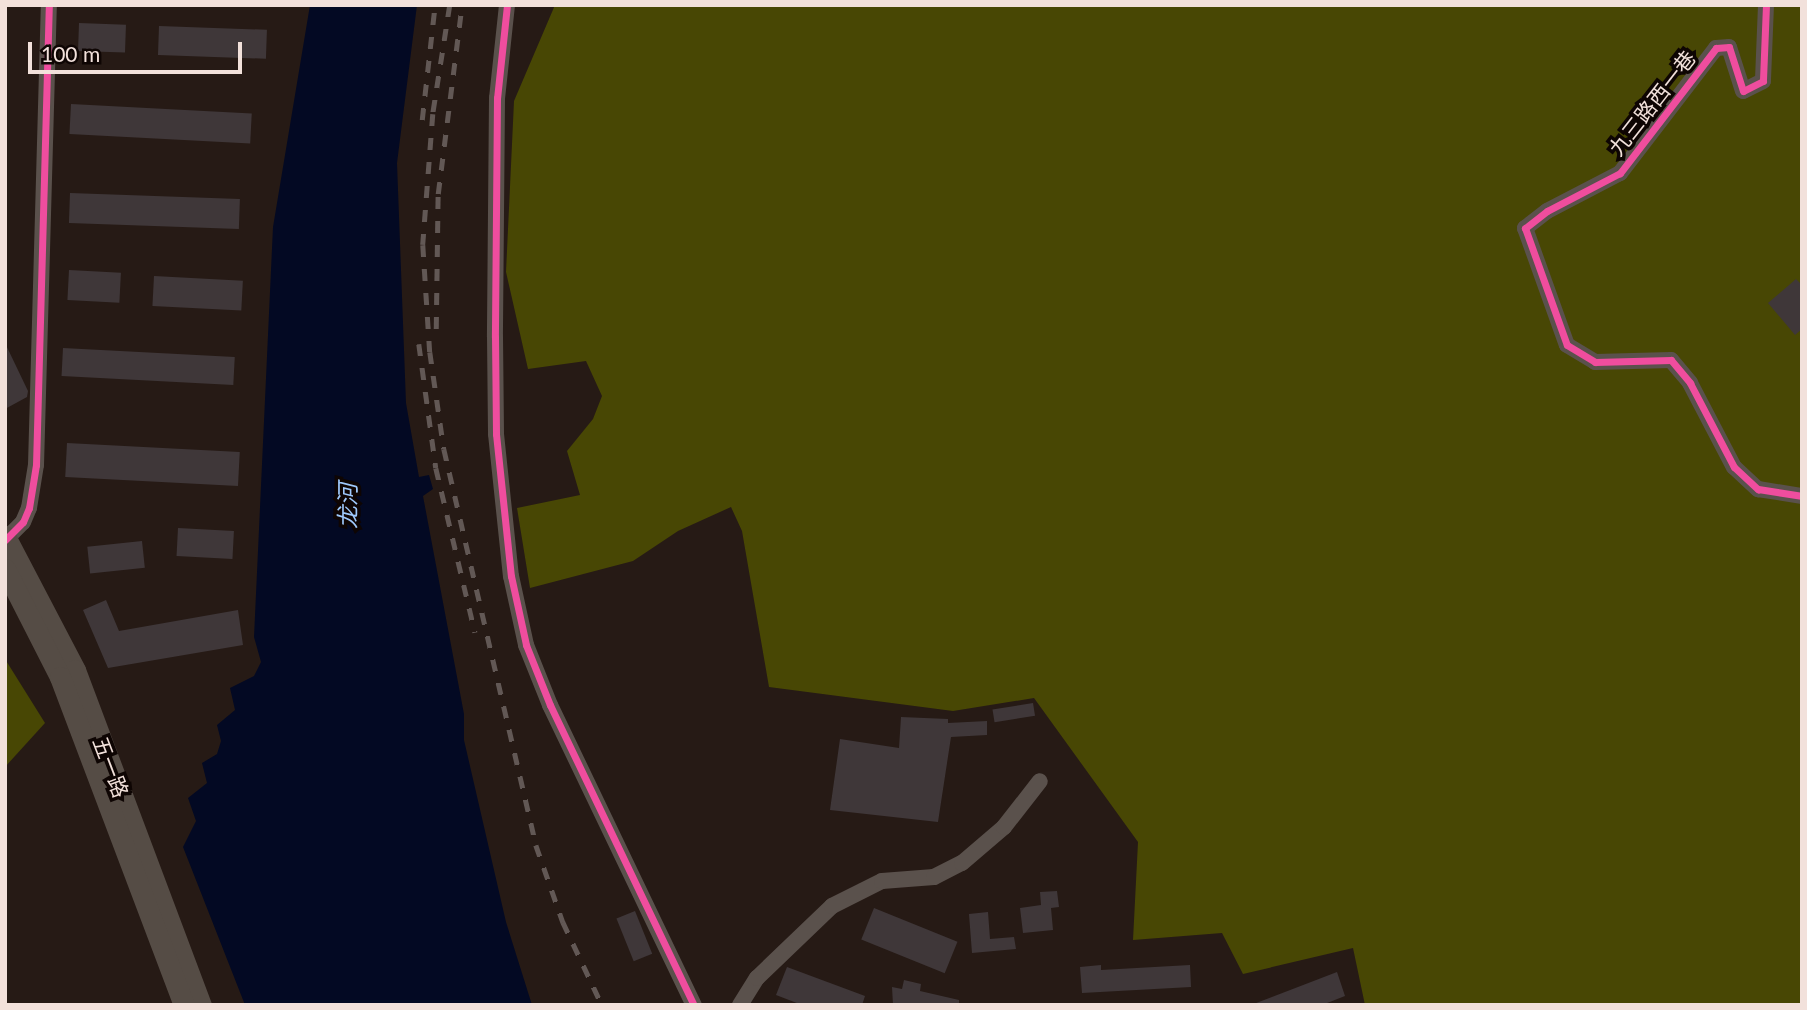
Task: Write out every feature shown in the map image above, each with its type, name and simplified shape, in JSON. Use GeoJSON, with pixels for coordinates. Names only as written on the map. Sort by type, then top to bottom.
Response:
{"type":"FeatureCollection","features":[{"type":"Feature","properties":{"kind":"main road","name":"五一路"},"geometry":{"type":"LineString","coordinates":[[6,538],[75,670],[201,1005]]}},
{"type":"Feature","properties":{"kind":"main road","name":"五一路"},"geometry":{"type":"LineString","coordinates":[[5,569],[64,688],[184,1005]]}},
{"type":"Feature","properties":{"kind":"street"},"geometry":{"type":"LineString","coordinates":[[6,538],[23,522],[29,509],[36,465],[49,5]]}},
{"type":"Feature","properties":{"kind":"street"},"geometry":{"type":"LineString","coordinates":[[507,5],[497,98],[495,337],[496,435],[511,576],[526,645],[550,705],[694,1005]]}},
{"type":"Feature","properties":{"kind":"street","name":"九三路西一巷"},"geometry":{"type":"LineString","coordinates":[[1766,5],[1763,81],[1743,92],[1729,47],[1716,48],[1620,173],[1547,211],[1525,228],[1567,345],[1595,362],[1671,360],[1690,383],[1734,467],[1758,489],[1802,496]]}},
{"type":"Feature","properties":{"kind":"street"},"geometry":{"type":"LineString","coordinates":[[740,1005],[757,978],[832,906],[882,881],[934,877],[962,863],[1004,827],[1040,781]]}},
{"type":"Feature","properties":{"kind":"shaded area"},"geometry":{"type":"Polygon","coordinates":[[[555,5],[1802,5],[1802,1005],[1365,1005],[1353,948],[1243,974],[1222,933],[1133,940],[1138,842],[1034,698],[953,711],[769,687],[742,531],[731,507],[678,531],[633,561],[530,588],[517,508],[580,495],[567,451],[593,419],[602,396],[586,361],[528,369],[506,272],[514,101],[555,5]]]}},
{"type":"Feature","properties":{"kind":"shaded area"},"geometry":{"type":"Polygon","coordinates":[[[5,659],[45,723],[5,767],[5,659]]]}},
{"type":"Feature","properties":{"kind":"water","name":"龙河"},"geometry":{"type":"Polygon","coordinates":[[[310,5],[417,5],[397,163],[406,403],[419,477],[429,475],[433,489],[423,496],[464,714],[464,740],[506,922],[532,1005],[245,1005],[183,847],[196,821],[188,798],[207,783],[202,763],[217,754],[221,741],[217,725],[235,710],[230,688],[254,676],[261,662],[254,637],[273,227],[310,5]]]}},
{"type":"Feature","properties":{"kind":"building"},"geometry":{"type":"Polygon","coordinates":[[[79,23],[126,25],[125,53],[78,51],[79,23]]]}},
{"type":"Feature","properties":{"kind":"building"},"geometry":{"type":"Polygon","coordinates":[[[159,26],[267,30],[266,59],[158,55],[159,26]]]}},
{"type":"Feature","properties":{"kind":"building"},"geometry":{"type":"Polygon","coordinates":[[[71,104],[252,113],[250,143],[69,134],[71,104]]]}},
{"type":"Feature","properties":{"kind":"building"},"geometry":{"type":"Polygon","coordinates":[[[70,193],[240,199],[239,229],[69,223],[70,193]]]}},
{"type":"Feature","properties":{"kind":"building"},"geometry":{"type":"Polygon","coordinates":[[[69,270],[121,273],[119,303],[67,300],[69,270]]]}},
{"type":"Feature","properties":{"kind":"building"},"geometry":{"type":"Polygon","coordinates":[[[154,276],[243,281],[241,311],[152,306],[154,276]]]}},
{"type":"Feature","properties":{"kind":"building"},"geometry":{"type":"Polygon","coordinates":[[[1796,279],[1802,285],[1802,329],[1795,335],[1768,303],[1796,279]]]}},
{"type":"Feature","properties":{"kind":"building"},"geometry":{"type":"Polygon","coordinates":[[[5,343],[28,391],[27,397],[5,409],[5,343]]]}},
{"type":"Feature","properties":{"kind":"building"},"geometry":{"type":"Polygon","coordinates":[[[63,348],[235,357],[233,385],[62,376],[63,348]]]}},
{"type":"Feature","properties":{"kind":"building"},"geometry":{"type":"Polygon","coordinates":[[[67,443],[240,452],[238,486],[65,477],[67,443]]]}},
{"type":"Feature","properties":{"kind":"building"},"geometry":{"type":"Polygon","coordinates":[[[178,528],[234,531],[232,559],[177,556],[178,528]]]}},
{"type":"Feature","properties":{"kind":"building"},"geometry":{"type":"Polygon","coordinates":[[[142,541],[145,568],[90,574],[87,547],[142,541]]]}},
{"type":"Feature","properties":{"kind":"building"},"geometry":{"type":"Polygon","coordinates":[[[106,600],[119,631],[238,610],[243,645],[108,668],[83,610],[106,600]]]}},
{"type":"Feature","properties":{"kind":"building"},"geometry":{"type":"Polygon","coordinates":[[[1033,703],[1035,716],[995,722],[993,709],[1033,703]]]}},
{"type":"Feature","properties":{"kind":"building"},"geometry":{"type":"Polygon","coordinates":[[[901,717],[948,719],[948,723],[987,721],[987,735],[951,737],[938,822],[830,810],[840,739],[899,748],[901,717]]]}},
{"type":"Feature","properties":{"kind":"building"},"geometry":{"type":"Polygon","coordinates":[[[1057,891],[1059,907],[1051,908],[1053,930],[1023,933],[1020,908],[1041,905],[1040,892],[1057,891]]]}},
{"type":"Feature","properties":{"kind":"building"},"geometry":{"type":"Polygon","coordinates":[[[874,908],[957,942],[945,973],[861,940],[874,908]]]}},
{"type":"Feature","properties":{"kind":"building"},"geometry":{"type":"Polygon","coordinates":[[[635,911],[652,954],[634,961],[616,918],[635,911]]]}},
{"type":"Feature","properties":{"kind":"building"},"geometry":{"type":"Polygon","coordinates":[[[988,912],[990,939],[1014,937],[1016,949],[972,953],[969,914],[988,912]]]}},
{"type":"Feature","properties":{"kind":"building"},"geometry":{"type":"Polygon","coordinates":[[[1101,965],[1101,970],[1190,965],[1191,987],[1082,993],[1080,967],[1101,965]]]}},
{"type":"Feature","properties":{"kind":"building"},"geometry":{"type":"Polygon","coordinates":[[[787,967],[865,996],[862,1005],[802,1005],[776,995],[787,967]]]}},
{"type":"Feature","properties":{"kind":"building"},"geometry":{"type":"Polygon","coordinates":[[[1337,972],[1345,996],[1322,1005],[1251,1005],[1337,972]]]}},
{"type":"Feature","properties":{"kind":"building"},"geometry":{"type":"Polygon","coordinates":[[[904,980],[921,984],[920,991],[959,1000],[959,1005],[893,1005],[892,987],[902,989],[904,980]]]}},
{"type":"Feature","properties":{"kind":"railway"},"geometry":{"type":"LineString","coordinates":[[422,120],[435,5]]}},
{"type":"Feature","properties":{"kind":"railway"},"geometry":{"type":"LineString","coordinates":[[450,5],[433,114],[423,245],[430,352],[444,449],[536,845],[563,922],[602,1005]]}},
{"type":"Feature","properties":{"kind":"railway"},"geometry":{"type":"LineString","coordinates":[[436,329],[438,194],[462,5]]}},
{"type":"Feature","properties":{"kind":"railway"},"geometry":{"type":"LineString","coordinates":[[419,344],[436,468],[475,632]]}},
{"type":"Feature","properties":{"kind":"cycle path"},"geometry":{"type":"LineString","coordinates":[[5,540],[23,522],[29,508],[36,465],[49,5]]}},
{"type":"Feature","properties":{"kind":"cycle path"},"geometry":{"type":"LineString","coordinates":[[507,5],[497,98],[495,337],[496,434],[511,576],[526,645],[550,705],[694,1005]]}},
{"type":"Feature","properties":{"kind":"cycle path"},"geometry":{"type":"LineString","coordinates":[[1766,5],[1763,81],[1743,91],[1729,47],[1716,48],[1620,173],[1547,211],[1525,228],[1567,345],[1595,362],[1671,360],[1690,383],[1734,467],[1758,489],[1802,496]]}}]}
